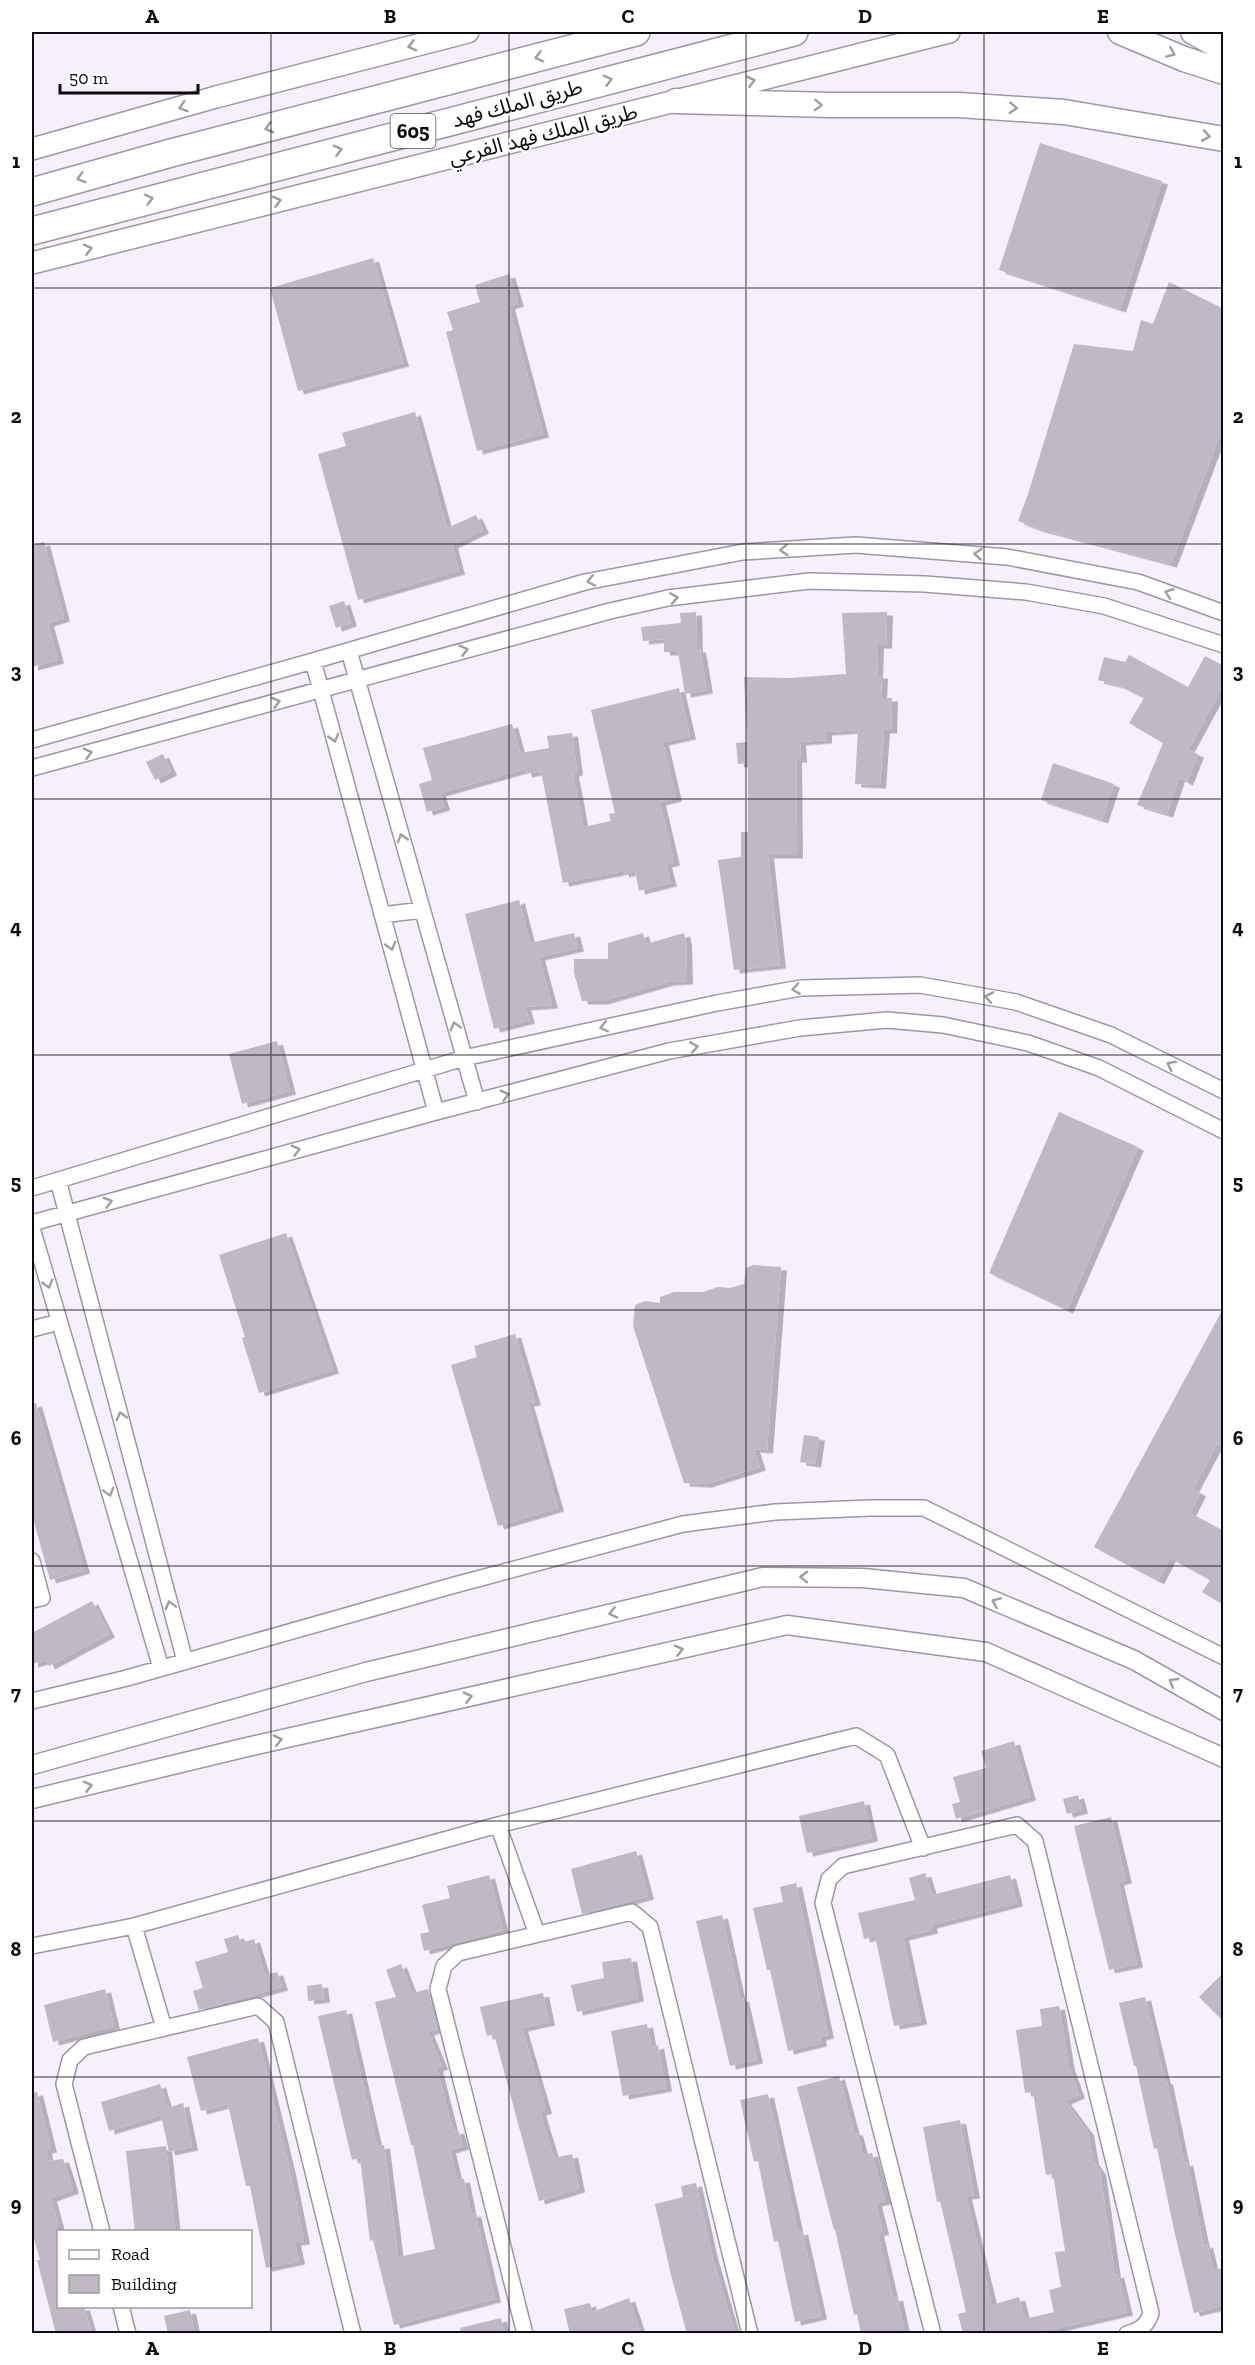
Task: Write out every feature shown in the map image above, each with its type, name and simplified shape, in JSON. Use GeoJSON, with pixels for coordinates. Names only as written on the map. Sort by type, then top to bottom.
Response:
{"type":"FeatureCollection","features":[{"type":"Feature","properties":{"kind":"highway","name":"طريق الملك فهد"},"geometry":{"type":"LineString","coordinates":[[32,192],[171,153],[636,32]]}},
{"type":"Feature","properties":{"kind":"highway","name":"طريق الملك فهد"},"geometry":{"type":"LineString","coordinates":[[32,231],[794,32]]}},
{"type":"Feature","properties":{"kind":"main road"},"geometry":{"type":"LineString","coordinates":[[32,149],[468,32]]}},
{"type":"Feature","properties":{"kind":"main road","name":"طريق الملك فهد الفرعي"},"geometry":{"type":"LineString","coordinates":[[32,263],[950,32]]}},
{"type":"Feature","properties":{"kind":"main road"},"geometry":{"type":"LineString","coordinates":[[1120,32],[1184,59],[1224,72]]}},
{"type":"Feature","properties":{"kind":"main road"},"geometry":{"type":"LineString","coordinates":[[1193,32],[1224,49]]}},
{"type":"Feature","properties":{"kind":"main road"},"geometry":{"type":"LineString","coordinates":[[676,101],[831,105],[959,105],[1064,111],[1224,140]]}},
{"type":"Feature","properties":{"kind":"street"},"geometry":{"type":"LineString","coordinates":[[32,740],[585,582],[743,552],[856,545],[1006,556],[1138,582],[1224,613]]}},
{"type":"Feature","properties":{"kind":"street"},"geometry":{"type":"LineString","coordinates":[[32,768],[610,611],[668,598],[809,581],[925,584],[1026,592],[1104,606],[1224,645]]}},
{"type":"Feature","properties":{"kind":"street"},"geometry":{"type":"LineString","coordinates":[[349,651],[477,1102]]}},
{"type":"Feature","properties":{"kind":"street"},"geometry":{"type":"LineString","coordinates":[[313,661],[436,1112]]}},
{"type":"Feature","properties":{"kind":"street"},"geometry":{"type":"LineString","coordinates":[[382,915],[422,910]]}},
{"type":"Feature","properties":{"kind":"street"},"geometry":{"type":"LineString","coordinates":[[32,1188],[464,1058],[717,1003],[801,988],[920,985],[1016,1002],[1111,1035],[1224,1091]]}},
{"type":"Feature","properties":{"kind":"street"},"geometry":{"type":"LineString","coordinates":[[32,1223],[436,1112],[669,1052],[800,1028],[887,1020],[943,1025],[1028,1042],[1099,1068],[1224,1131]]}},
{"type":"Feature","properties":{"kind":"street"},"geometry":{"type":"LineString","coordinates":[[58,1180],[185,1661]]}},
{"type":"Feature","properties":{"kind":"street"},"geometry":{"type":"LineString","coordinates":[[32,1228],[161,1668]]}},
{"type":"Feature","properties":{"kind":"street"},"geometry":{"type":"LineString","coordinates":[[32,1329],[59,1322]]}},
{"type":"Feature","properties":{"kind":"street"},"geometry":{"type":"LineString","coordinates":[[32,1701],[161,1668],[451,1586],[683,1524],[775,1512],[870,1508],[924,1508],[1224,1658]]}},
{"type":"Feature","properties":{"kind":"street"},"geometry":{"type":"LineString","coordinates":[[32,1561],[42,1598],[32,1600]]}},
{"type":"Feature","properties":{"kind":"street"},"geometry":{"type":"LineString","coordinates":[[32,1765],[366,1672],[764,1576],[863,1578],[964,1588],[1134,1660],[1224,1711]]}},
{"type":"Feature","properties":{"kind":"street"},"geometry":{"type":"LineString","coordinates":[[32,1799],[787,1625],[986,1652],[1224,1758]]}},
{"type":"Feature","properties":{"kind":"street"},"geometry":{"type":"LineString","coordinates":[[32,1946],[134,1926],[498,1825],[856,1736],[887,1755],[922,1848]]}},
{"type":"Feature","properties":{"kind":"street"},"geometry":{"type":"LineString","coordinates":[[498,1825],[507,1856],[537,1934]]}},
{"type":"Feature","properties":{"kind":"street"},"geometry":{"type":"LineString","coordinates":[[933,2334],[823,1903],[829,1879],[843,1866],[1017,1826],[1035,1841],[1151,2313],[1148,2322],[1139,2331],[1127,2334]]}},
{"type":"Feature","properties":{"kind":"street"},"geometry":{"type":"LineString","coordinates":[[525,2334],[438,1989],[444,1966],[458,1953],[632,1912],[650,1927],[750,2334]]}},
{"type":"Feature","properties":{"kind":"street"},"geometry":{"type":"LineString","coordinates":[[134,1926],[164,2028]]}},
{"type":"Feature","properties":{"kind":"street"},"geometry":{"type":"LineString","coordinates":[[101,2230],[64,2084],[70,2060],[84,2047],[258,2007],[276,2022],[353,2334]]}},
{"type":"Feature","properties":{"kind":"street"},"geometry":{"type":"LineString","coordinates":[[121,2308],[128,2334]]}},
{"type":"Feature","properties":{"kind":"building"},"geometry":{"type":"Polygon","coordinates":[[[1040,143],[1162,181],[1120,309],[999,270],[1040,143]]]}},
{"type":"Feature","properties":{"kind":"building"},"geometry":{"type":"Polygon","coordinates":[[[373,258],[403,363],[298,391],[270,288],[373,258]]]}},
{"type":"Feature","properties":{"kind":"building"},"geometry":{"type":"Polygon","coordinates":[[[509,274],[518,303],[509,306],[543,434],[477,451],[446,332],[453,330],[447,312],[480,302],[475,285],[509,274]]]}},
{"type":"Feature","properties":{"kind":"building"},"geometry":{"type":"Polygon","coordinates":[[[1169,282],[1224,309],[1224,335],[1218,349],[1224,351],[1224,424],[1171,564],[1036,528],[1018,521],[1074,344],[1133,351],[1141,320],[1153,324],[1169,282]]]}},
{"type":"Feature","properties":{"kind":"building"},"geometry":{"type":"Polygon","coordinates":[[[415,412],[447,528],[476,515],[483,530],[452,545],[459,571],[358,600],[318,454],[346,446],[342,433],[415,412]]]}},
{"type":"Feature","properties":{"kind":"building"},"geometry":{"type":"Polygon","coordinates":[[[44,542],[64,618],[48,623],[58,660],[32,667],[32,545],[44,542]]]}},
{"type":"Feature","properties":{"kind":"building"},"geometry":{"type":"Polygon","coordinates":[[[344,601],[351,623],[336,628],[329,606],[344,601]]]}},
{"type":"Feature","properties":{"kind":"building"},"geometry":{"type":"Polygon","coordinates":[[[696,612],[697,649],[700,649],[707,690],[685,694],[678,652],[664,652],[664,639],[643,641],[641,627],[681,623],[680,613],[696,612]]]}},
{"type":"Feature","properties":{"kind":"building"},"geometry":{"type":"Polygon","coordinates":[[[887,612],[886,645],[878,645],[877,675],[882,675],[881,698],[892,698],[891,730],[884,730],[880,785],[855,784],[858,730],[826,732],[826,740],[800,742],[801,759],[796,759],[797,855],[768,855],[780,965],[734,970],[718,860],[741,857],[741,832],[748,832],[748,763],[738,764],[736,743],[747,742],[744,677],[789,678],[846,674],[842,613],[887,612]]]}},
{"type":"Feature","properties":{"kind":"building"},"geometry":{"type":"Polygon","coordinates":[[[1129,655],[1188,687],[1205,656],[1224,666],[1224,684],[1188,750],[1198,754],[1187,782],[1179,778],[1167,814],[1137,805],[1163,743],[1129,723],[1144,698],[1118,685],[1098,680],[1104,657],[1125,662],[1129,655]]]}},
{"type":"Feature","properties":{"kind":"building"},"geometry":{"type":"Polygon","coordinates":[[[679,688],[690,736],[663,742],[676,798],[660,802],[674,862],[666,864],[671,883],[639,891],[635,871],[623,874],[623,871],[563,883],[541,771],[526,774],[525,769],[440,793],[444,807],[427,812],[419,784],[432,780],[423,748],[512,724],[520,753],[549,748],[547,736],[572,733],[577,772],[573,773],[583,827],[611,821],[609,814],[615,813],[591,710],[679,688]]]}},
{"type":"Feature","properties":{"kind":"building"},"geometry":{"type":"Polygon","coordinates":[[[163,754],[171,772],[155,780],[146,762],[163,754]]]}},
{"type":"Feature","properties":{"kind":"building"},"geometry":{"type":"Polygon","coordinates":[[[1053,763],[1114,784],[1102,820],[1041,800],[1053,763]]]}},
{"type":"Feature","properties":{"kind":"building"},"geometry":{"type":"Polygon","coordinates":[[[519,900],[530,943],[574,933],[578,948],[539,957],[552,1005],[525,1007],[529,1020],[494,1029],[465,914],[519,900]]]}},
{"type":"Feature","properties":{"kind":"building"},"geometry":{"type":"Polygon","coordinates":[[[643,933],[646,944],[684,933],[687,981],[668,982],[602,1001],[582,1001],[574,973],[574,959],[608,959],[608,943],[643,933]]]}},
{"type":"Feature","properties":{"kind":"building"},"geometry":{"type":"Polygon","coordinates":[[[277,1041],[290,1091],[242,1104],[229,1054],[277,1041]]]}},
{"type":"Feature","properties":{"kind":"building"},"geometry":{"type":"Polygon","coordinates":[[[1059,1112],[1138,1147],[1067,1310],[989,1273],[1059,1112]]]}},
{"type":"Feature","properties":{"kind":"building"},"geometry":{"type":"Polygon","coordinates":[[[286,1233],[333,1370],[259,1393],[242,1338],[245,1337],[219,1255],[286,1233]]]}},
{"type":"Feature","properties":{"kind":"building"},"geometry":{"type":"Polygon","coordinates":[[[753,1265],[781,1267],[767,1450],[754,1449],[760,1467],[706,1484],[684,1483],[633,1326],[635,1305],[645,1301],[660,1303],[660,1297],[674,1292],[703,1292],[718,1287],[730,1288],[744,1284],[746,1268],[753,1265]]]}},
{"type":"Feature","properties":{"kind":"building"},"geometry":{"type":"Polygon","coordinates":[[[1224,1307],[1224,1445],[1217,1444],[1193,1489],[1200,1493],[1190,1513],[1224,1531],[1224,1605],[1202,1592],[1210,1580],[1170,1558],[1158,1581],[1094,1547],[1224,1307]]]}},
{"type":"Feature","properties":{"kind":"building"},"geometry":{"type":"Polygon","coordinates":[[[515,1334],[535,1402],[528,1403],[558,1508],[498,1526],[451,1365],[477,1357],[474,1346],[515,1334]]]}},
{"type":"Feature","properties":{"kind":"building"},"geometry":{"type":"Polygon","coordinates":[[[36,1403],[84,1570],[50,1580],[32,1514],[32,1404],[36,1403]]]}},
{"type":"Feature","properties":{"kind":"building"},"geometry":{"type":"Polygon","coordinates":[[[804,1435],[819,1437],[815,1464],[800,1462],[804,1435]]]}},
{"type":"Feature","properties":{"kind":"building"},"geometry":{"type":"Polygon","coordinates":[[[92,1601],[109,1634],[49,1666],[46,1660],[32,1664],[32,1633],[92,1601]]]}},
{"type":"Feature","properties":{"kind":"building"},"geometry":{"type":"Polygon","coordinates":[[[1014,1741],[1030,1797],[956,1819],[952,1804],[960,1802],[953,1777],[986,1768],[981,1751],[1014,1741]]]}},
{"type":"Feature","properties":{"kind":"building"},"geometry":{"type":"Polygon","coordinates":[[[1078,1795],[1082,1810],[1067,1814],[1063,1799],[1078,1795]]]}},
{"type":"Feature","properties":{"kind":"building"},"geometry":{"type":"Polygon","coordinates":[[[864,1801],[872,1838],[807,1853],[799,1816],[864,1801]]]}},
{"type":"Feature","properties":{"kind":"building"},"geometry":{"type":"Polygon","coordinates":[[[1111,1817],[1126,1880],[1118,1882],[1137,1964],[1109,1970],[1074,1826],[1111,1817]]]}},
{"type":"Feature","properties":{"kind":"building"},"geometry":{"type":"Polygon","coordinates":[[[636,1851],[648,1896],[582,1914],[571,1869],[636,1851]]]}},
{"type":"Feature","properties":{"kind":"building"},"geometry":{"type":"Polygon","coordinates":[[[925,1873],[932,1895],[1010,1875],[1017,1903],[931,1925],[932,1930],[903,1937],[921,2021],[894,2026],[875,1936],[864,1939],[858,1913],[915,1900],[909,1878],[925,1873]]]}},
{"type":"Feature","properties":{"kind":"building"},"geometry":{"type":"Polygon","coordinates":[[[489,1875],[503,1930],[424,1951],[420,1934],[429,1932],[422,1905],[450,1898],[447,1886],[489,1875]]]}},
{"type":"Feature","properties":{"kind":"building"},"geometry":{"type":"Polygon","coordinates":[[[796,1883],[828,2035],[820,2037],[821,2043],[788,2051],[753,1908],[783,1902],[780,1887],[796,1883]]]}},
{"type":"Feature","properties":{"kind":"building"},"geometry":{"type":"Polygon","coordinates":[[[722,1915],[740,1999],[743,1998],[757,2060],[730,2066],[696,1921],[722,1915]]]}},
{"type":"Feature","properties":{"kind":"building"},"geometry":{"type":"Polygon","coordinates":[[[238,1935],[241,1943],[254,1939],[265,1975],[277,1972],[282,1987],[199,2010],[193,1991],[203,1988],[195,1962],[228,1952],[224,1939],[238,1935]]]}},
{"type":"Feature","properties":{"kind":"building"},"geometry":{"type":"Polygon","coordinates":[[[631,1958],[638,1998],[577,2012],[571,1985],[604,1978],[602,1962],[631,1958]]]}},
{"type":"Feature","properties":{"kind":"building"},"geometry":{"type":"Polygon","coordinates":[[[401,1964],[412,1993],[428,1989],[437,2029],[428,2032],[442,2066],[437,2068],[453,2131],[458,2130],[463,2146],[450,2150],[457,2180],[464,2179],[471,2214],[475,2213],[495,2299],[394,2325],[373,2240],[370,2241],[360,2158],[352,2160],[318,2016],[346,2010],[377,2146],[384,2145],[398,2257],[435,2249],[413,2145],[411,2145],[375,2002],[396,1997],[386,1970],[401,1964]]]}},
{"type":"Feature","properties":{"kind":"building"},"geometry":{"type":"Polygon","coordinates":[[[1224,1972],[1224,2022],[1199,1997],[1224,1972]]]}},
{"type":"Feature","properties":{"kind":"building"},"geometry":{"type":"Polygon","coordinates":[[[322,1984],[324,1999],[308,2001],[307,1986],[322,1984]]]}},
{"type":"Feature","properties":{"kind":"building"},"geometry":{"type":"Polygon","coordinates":[[[105,1989],[114,2026],[53,2042],[44,2005],[105,1989]]]}},
{"type":"Feature","properties":{"kind":"building"},"geometry":{"type":"Polygon","coordinates":[[[543,1993],[549,2022],[522,2028],[546,2110],[540,2112],[554,2158],[572,2154],[579,2189],[539,2201],[494,2034],[487,2036],[480,2007],[543,1993]]]}},
{"type":"Feature","properties":{"kind":"building"},"geometry":{"type":"Polygon","coordinates":[[[1145,1997],[1165,2081],[1167,2081],[1184,2163],[1187,2162],[1204,2245],[1207,2244],[1213,2270],[1224,2268],[1224,2290],[1218,2291],[1222,2306],[1194,2313],[1157,2148],[1154,2149],[1136,2066],[1134,2066],[1119,2003],[1145,1997]]]}},
{"type":"Feature","properties":{"kind":"building"},"geometry":{"type":"Polygon","coordinates":[[[1059,2006],[1069,2067],[1079,2095],[1065,2101],[1088,2132],[1093,2161],[1100,2171],[1115,2275],[1118,2274],[1127,2312],[1033,2334],[963,2334],[958,2314],[966,2312],[940,2201],[937,2202],[923,2127],[960,2120],[974,2195],[966,2196],[992,2305],[1019,2297],[1025,2319],[1054,2312],[1049,2290],[1061,2287],[1055,2252],[1065,2251],[1053,2174],[1046,2175],[1033,2092],[1025,2093],[1016,2030],[1042,2026],[1040,2009],[1059,2006]]]}},
{"type":"Feature","properties":{"kind":"building"},"geometry":{"type":"Polygon","coordinates":[[[647,2024],[651,2047],[658,2045],[666,2088],[623,2096],[611,2031],[647,2024]]]}},
{"type":"Feature","properties":{"kind":"building"},"geometry":{"type":"Polygon","coordinates":[[[258,2038],[290,2171],[304,2241],[295,2242],[299,2261],[266,2268],[250,2186],[246,2186],[228,2104],[201,2111],[187,2057],[258,2038]]]}},
{"type":"Feature","properties":{"kind":"building"},"geometry":{"type":"Polygon","coordinates":[[[839,2076],[854,2132],[857,2132],[863,2155],[872,2153],[885,2201],[876,2203],[883,2231],[878,2233],[893,2298],[897,2297],[905,2334],[861,2334],[857,2314],[854,2315],[835,2229],[797,2087],[839,2076]]]}},
{"type":"Feature","properties":{"kind":"building"},"geometry":{"type":"Polygon","coordinates":[[[160,2084],[167,2108],[183,2103],[192,2147],[169,2152],[161,2115],[109,2131],[101,2102],[160,2084]]]}},
{"type":"Feature","properties":{"kind":"building"},"geometry":{"type":"Polygon","coordinates":[[[37,2092],[51,2149],[46,2150],[48,2161],[63,2159],[73,2190],[51,2198],[58,2224],[57,2308],[84,2308],[92,2334],[56,2334],[37,2260],[40,2260],[32,2232],[32,2093],[37,2092]]]}},
{"type":"Feature","properties":{"kind":"building"},"geometry":{"type":"Polygon","coordinates":[[[768,2094],[798,2232],[802,2231],[821,2316],[795,2322],[778,2241],[774,2242],[758,2161],[754,2162],[740,2100],[768,2094]]]}},
{"type":"Feature","properties":{"kind":"building"},"geometry":{"type":"Polygon","coordinates":[[[166,2146],[175,2230],[135,2230],[126,2151],[166,2146]]]}},
{"type":"Feature","properties":{"kind":"building"},"geometry":{"type":"Polygon","coordinates":[[[696,2183],[712,2255],[735,2334],[687,2334],[671,2275],[655,2204],[683,2197],[681,2186],[696,2183]]]}},
{"type":"Feature","properties":{"kind":"building"},"geometry":{"type":"Polygon","coordinates":[[[629,2298],[641,2334],[570,2334],[564,2309],[590,2303],[592,2312],[629,2298]]]}},
{"type":"Feature","properties":{"kind":"building"},"geometry":{"type":"Polygon","coordinates":[[[190,2310],[195,2334],[168,2334],[164,2316],[190,2310]]]}},
{"type":"Feature","properties":{"kind":"building"},"geometry":{"type":"Polygon","coordinates":[[[501,2318],[504,2334],[461,2334],[460,2328],[501,2318]]]}}]}
